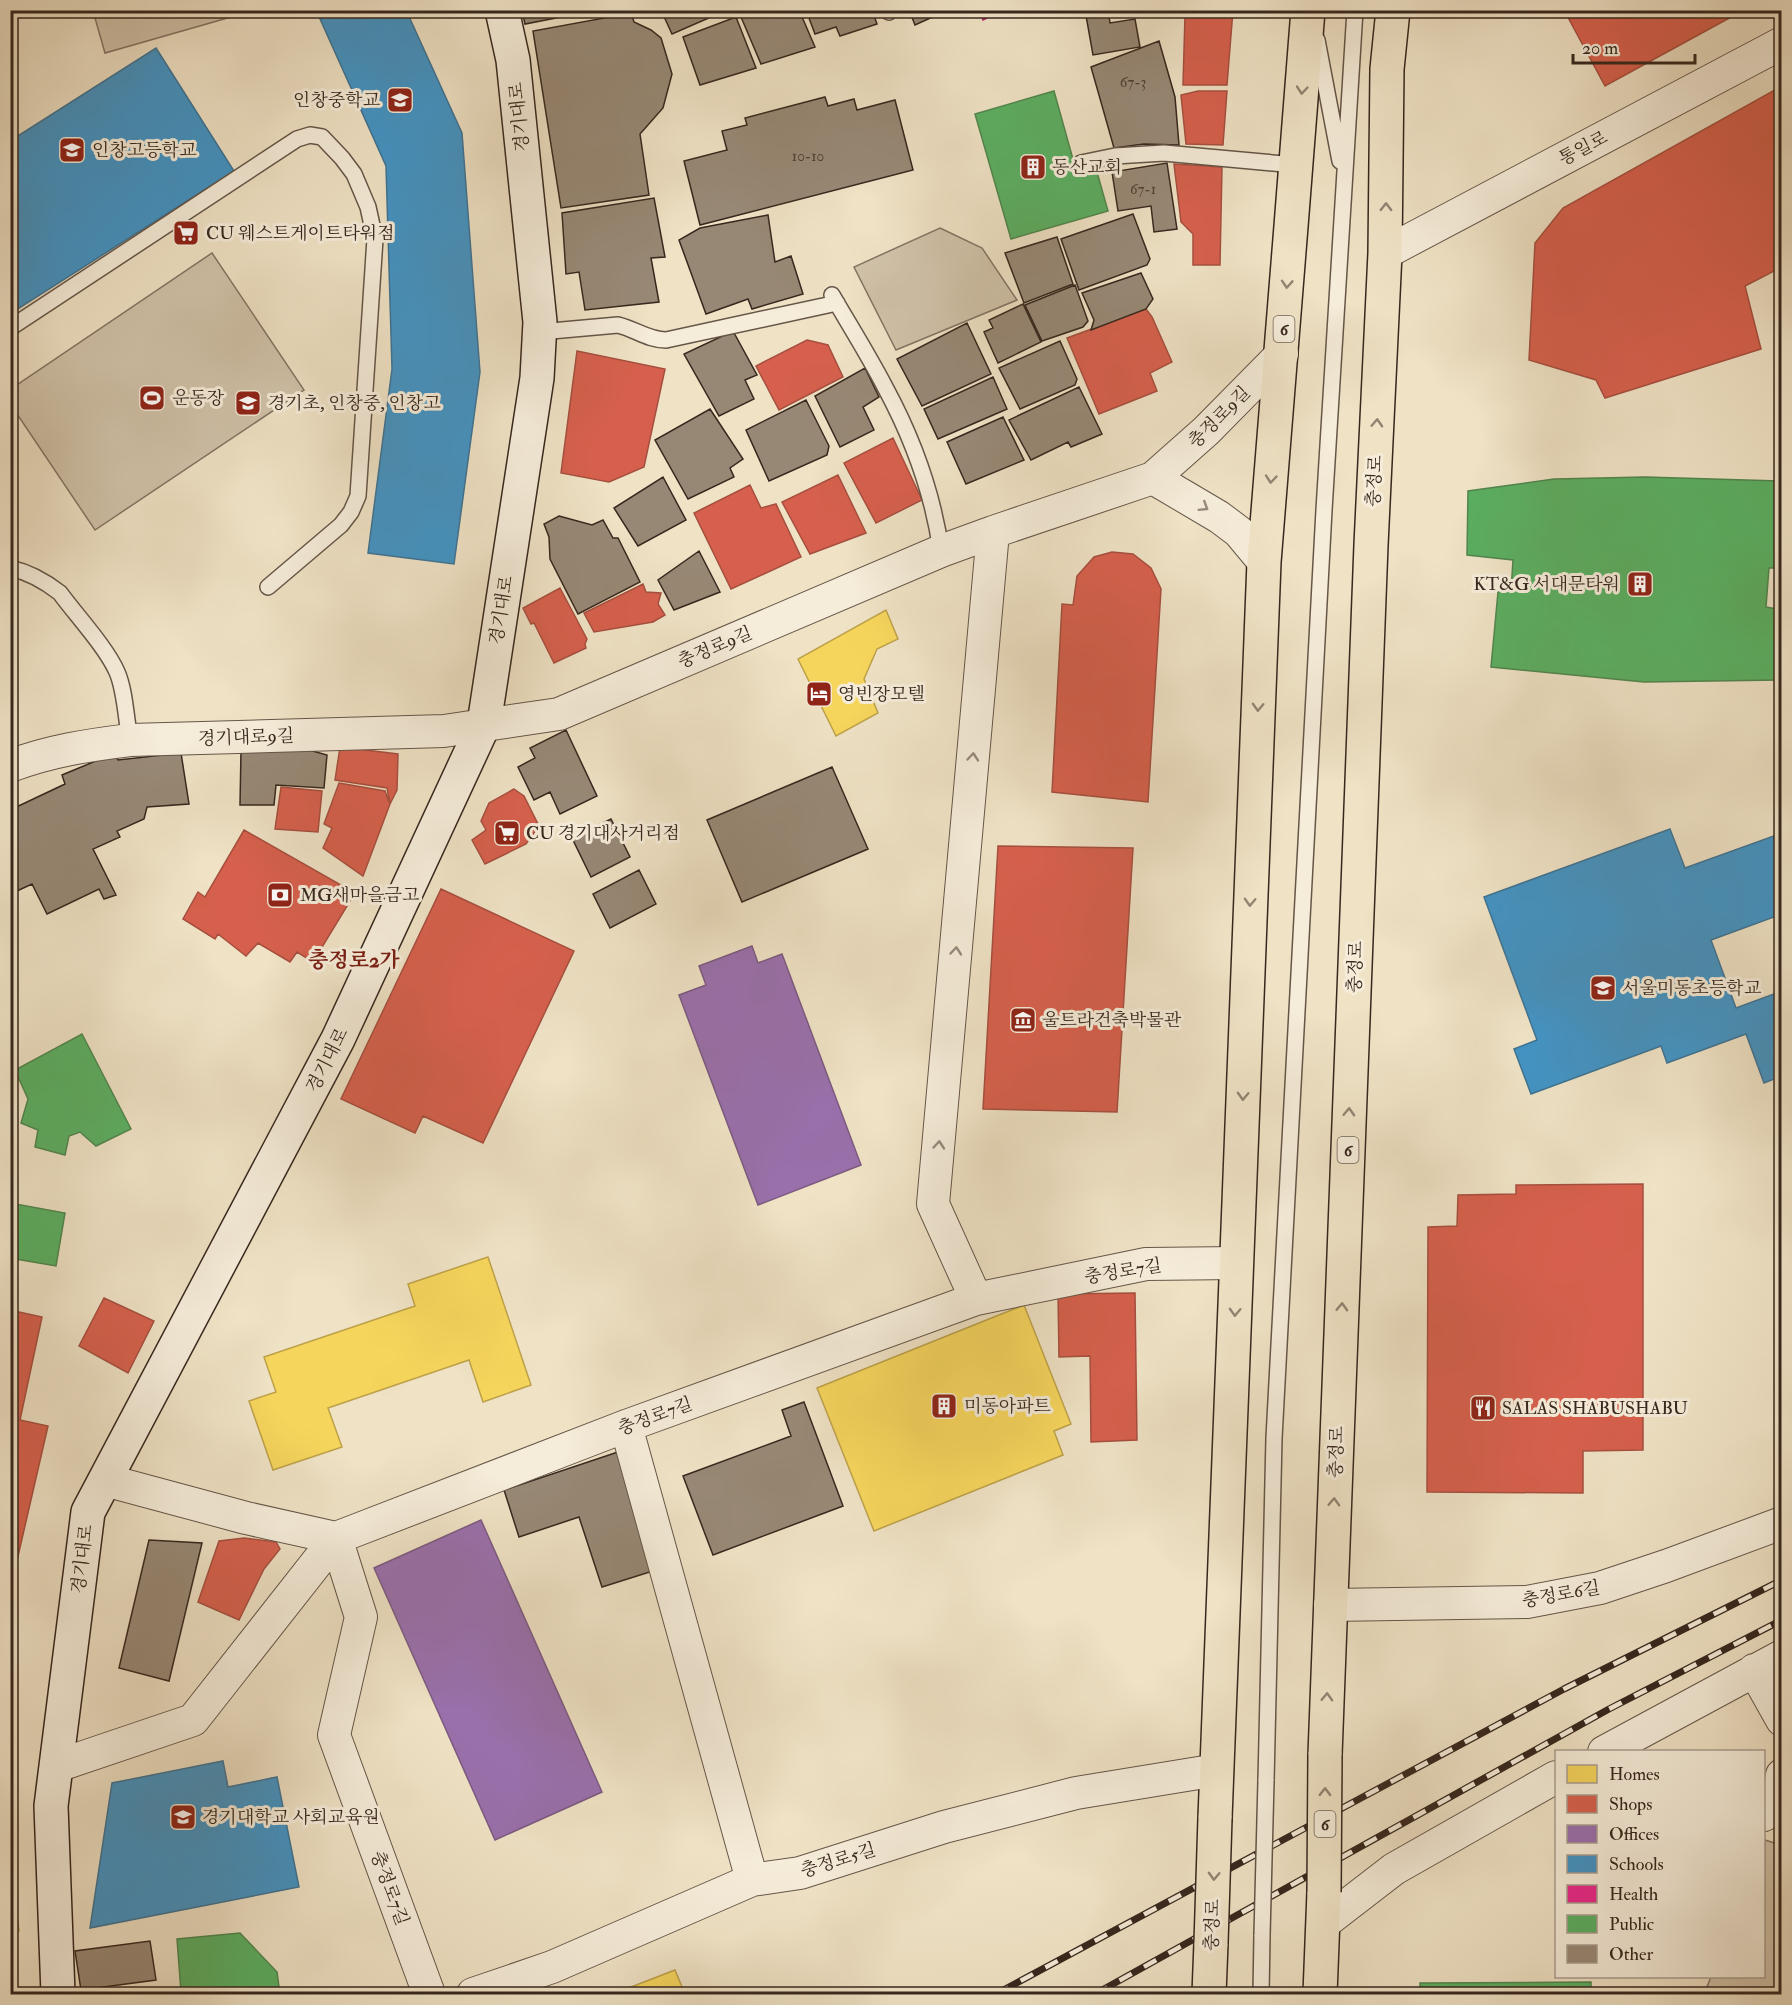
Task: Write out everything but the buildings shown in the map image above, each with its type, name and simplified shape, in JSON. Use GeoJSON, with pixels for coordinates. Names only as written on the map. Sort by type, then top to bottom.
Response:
{"type":"FeatureCollection","features":[{"type":"Feature","properties":{"kind":"main road","name":"경기대로"},"geometry":{"type":"LineString","coordinates":[[57,1994],[51,1806],[88,1512],[338,1040],[484,724],[537,378],[540,332],[513,60],[502,10]]}},
{"type":"Feature","properties":{"kind":"main road","name":"충정로"},"geometry":{"type":"LineString","coordinates":[[1209,1995],[1264,562],[1295,165],[1310,10]]}},
{"type":"Feature","properties":{"kind":"main road","name":"충정로"},"geometry":{"type":"LineString","coordinates":[[1320,1995],[1330,1605],[1371,544],[1385,253],[1387,69],[1393,10]]}},
{"type":"Feature","properties":{"kind":"street","name":"통일로"},"geometry":{"type":"LineString","coordinates":[[1385,253],[1782,43]]}},
{"type":"Feature","properties":{"kind":"street","name":"충정로9길"},"geometry":{"type":"LineString","coordinates":[[484,724],[559,714],[941,551],[1153,478],[1206,431],[1282,354]]}},
{"type":"Feature","properties":{"kind":"street"},"geometry":{"type":"LineString","coordinates":[[1153,478],[1226,522],[1239,532],[1264,562]]}},
{"type":"Feature","properties":{"kind":"street"},"geometry":{"type":"LineString","coordinates":[[976,1299],[933,1204],[993,532]]}},
{"type":"Feature","properties":{"kind":"street","name":"경기대로9길"},"geometry":{"type":"LineString","coordinates":[[10,765],[85,745],[130,740],[444,731],[484,724]]}},
{"type":"Feature","properties":{"kind":"street","name":"충정로7길"},"geometry":{"type":"LineString","coordinates":[[429,1995],[334,1735],[361,1617],[336,1538],[626,1426],[976,1299],[1146,1264],[1237,1263]]}},
{"type":"Feature","properties":{"kind":"street"},"geometry":{"type":"LineString","coordinates":[[626,1426],[752,1880]]}},
{"type":"Feature","properties":{"kind":"street"},"geometry":{"type":"LineString","coordinates":[[57,1766],[193,1720],[336,1538],[246,1518],[105,1480]]}},
{"type":"Feature","properties":{"kind":"street","name":"충정로6길"},"geometry":{"type":"LineString","coordinates":[[1330,1605],[1527,1602],[1600,1588],[1782,1523]]}},
{"type":"Feature","properties":{"kind":"street"},"geometry":{"type":"LineString","coordinates":[[1608,1750],[1768,1663],[1782,1720]]}},
{"type":"Feature","properties":{"kind":"street","name":"충정로5길"},"geometry":{"type":"LineString","coordinates":[[473,1995],[552,1967],[752,1880],[800,1873],[944,1827],[1076,1793],[1217,1770]]}},
{"type":"Feature","properties":{"kind":"street"},"geometry":{"type":"LineString","coordinates":[[1765,1827],[1779,1792],[1782,1775]]}},
{"type":"Feature","properties":{"kind":"street"},"geometry":{"type":"LineString","coordinates":[[1324,1908],[1555,1778]]}},
{"type":"Feature","properties":{"kind":"lane"},"geometry":{"type":"LineString","coordinates":[[1310,10],[1344,185]]}},
{"type":"Feature","properties":{"kind":"lane"},"geometry":{"type":"LineString","coordinates":[[1261,1995],[1274,1438],[1305,856],[1355,10]]}},
{"type":"Feature","properties":{"kind":"lane"},"geometry":{"type":"LineString","coordinates":[[1380,10],[1387,69]]}},
{"type":"Feature","properties":{"kind":"lane"},"geometry":{"type":"LineString","coordinates":[[10,328],[297,139],[310,135],[322,137],[354,174],[368,207],[375,239],[358,496],[351,512],[341,525],[268,587]]}},
{"type":"Feature","properties":{"kind":"lane"},"geometry":{"type":"LineString","coordinates":[[1081,163],[1115,156],[1164,153],[1295,165]]}},
{"type":"Feature","properties":{"kind":"lane"},"geometry":{"type":"LineString","coordinates":[[540,332],[618,326],[627,327],[655,340],[666,340],[835,299],[885,387],[905,428],[929,496],[938,527],[941,551]]}},
{"type":"Feature","properties":{"kind":"lane"},"geometry":{"type":"LineString","coordinates":[[10,568],[33,576],[60,593],[109,657],[117,672],[130,740]]}},
{"type":"Feature","properties":{"kind":"shaded area"},"geometry":{"type":"Polygon","coordinates":[[[93,10],[252,11],[105,53],[93,10]]]}},
{"type":"Feature","properties":{"kind":"shaded area"},"geometry":{"type":"Polygon","coordinates":[[[940,228],[982,248],[1017,300],[896,350],[854,267],[940,228]]]}},
{"type":"Feature","properties":{"kind":"shaded area","name":"운동장"},"geometry":{"type":"Polygon","coordinates":[[[212,253],[304,390],[95,530],[11,405],[11,389],[212,253]]]}},
{"type":"Feature","properties":{"kind":"shaded area"},"geometry":{"type":"Polygon","coordinates":[[[1765,1840],[1781,1845],[1781,1994],[1704,1994],[1711,1978],[1765,1978],[1765,1840]]]}},
{"type":"Feature","properties":{"kind":"railway"},"geometry":{"type":"LineString","coordinates":[[996,1994],[1564,1689],[1782,1580]]}},
{"type":"Feature","properties":{"kind":"railway"},"geometry":{"type":"LineString","coordinates":[[1095,1994],[1609,1709],[1782,1620]]}},
{"type":"Feature","properties":{"kind":"place","name":"인창중학교"},"geometry":{"type":"Point","coordinates":[400,100]}},
{"type":"Feature","properties":{"kind":"place","name":"인창고등학교"},"geometry":{"type":"Point","coordinates":[72,150]}},
{"type":"Feature","properties":{"kind":"place","name":"동산교회"},"geometry":{"type":"Point","coordinates":[1033,167]}},
{"type":"Feature","properties":{"kind":"place","name":"CU 웨스트게이트타워점"},"geometry":{"type":"Point","coordinates":[186,233]}},
{"type":"Feature","properties":{"kind":"place","name":"운동장"},"geometry":{"type":"Point","coordinates":[152,398]}},
{"type":"Feature","properties":{"kind":"place","name":"경기초, 인창중, 인창고"},"geometry":{"type":"Point","coordinates":[248,403]}},
{"type":"Feature","properties":{"kind":"place","name":"KT&G 서대문타워"},"geometry":{"type":"Point","coordinates":[1640,584]}},
{"type":"Feature","properties":{"kind":"place","name":"영빈장모텔"},"geometry":{"type":"Point","coordinates":[819,694]}},
{"type":"Feature","properties":{"kind":"place","name":"CU 경기대사거리점"},"geometry":{"type":"Point","coordinates":[507,833]}},
{"type":"Feature","properties":{"kind":"place","name":"MG새마을금고"},"geometry":{"type":"Point","coordinates":[280,895]}},
{"type":"Feature","properties":{"kind":"place","name":"서울미동초등학교"},"geometry":{"type":"Point","coordinates":[1603,988]}},
{"type":"Feature","properties":{"kind":"place","name":"울트라건축박물관"},"geometry":{"type":"Point","coordinates":[1023,1020]}},
{"type":"Feature","properties":{"kind":"place","name":"미동아파트"},"geometry":{"type":"Point","coordinates":[944,1406]}},
{"type":"Feature","properties":{"kind":"place","name":"SALAS SHABUSHABU"},"geometry":{"type":"Point","coordinates":[1483,1408]}},
{"type":"Feature","properties":{"kind":"place","name":"경기대학교 사회교육원"},"geometry":{"type":"Point","coordinates":[183,1817]}},
{"type":"Feature","properties":{"kind":"district","name":"충정로2가"},"geometry":{"type":"Point","coordinates":[354,960]}}]}
